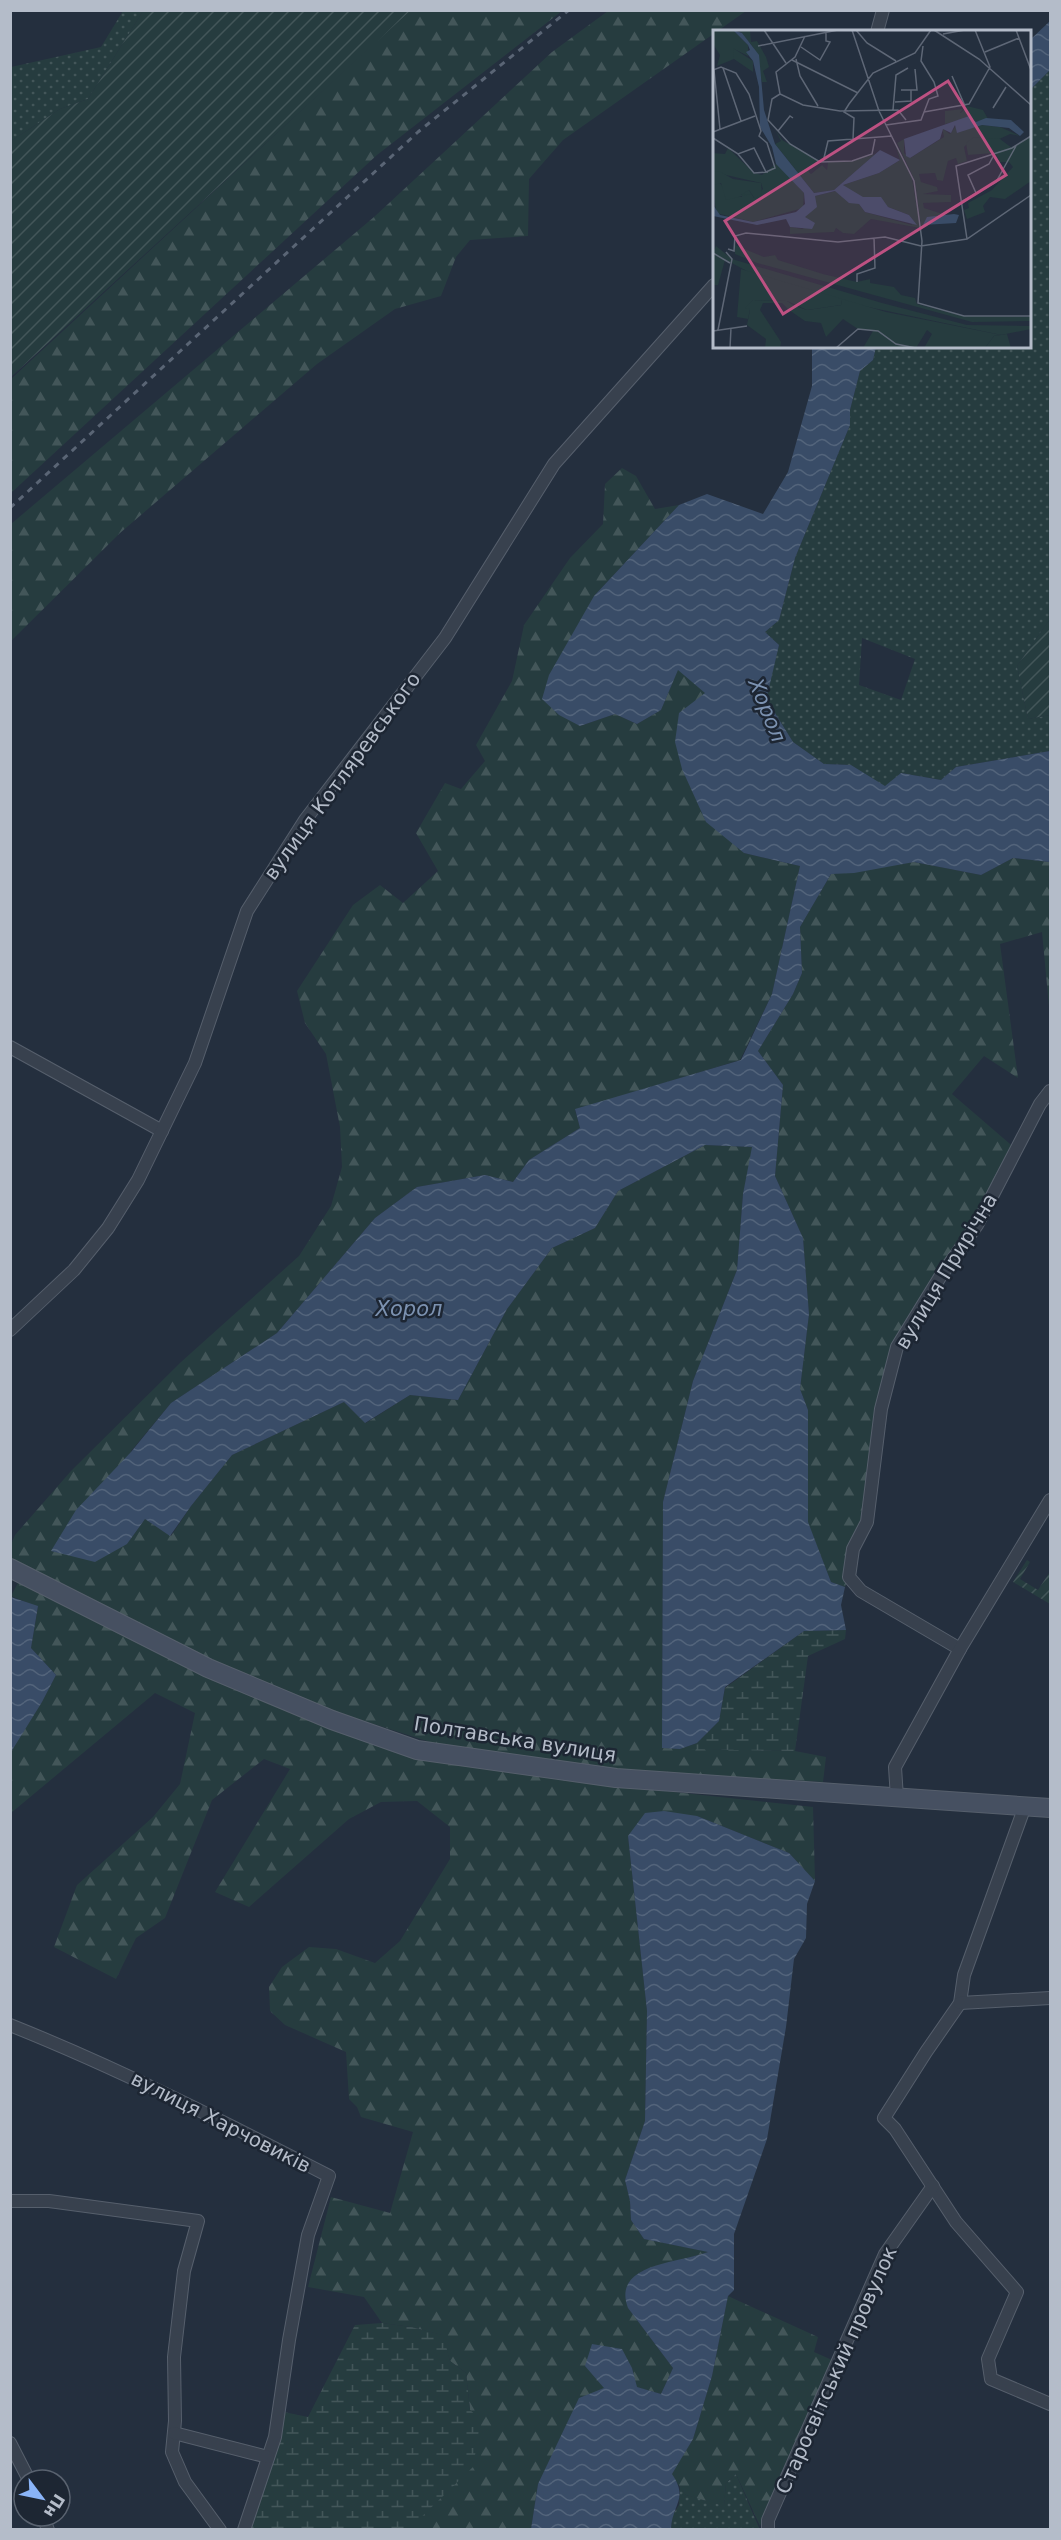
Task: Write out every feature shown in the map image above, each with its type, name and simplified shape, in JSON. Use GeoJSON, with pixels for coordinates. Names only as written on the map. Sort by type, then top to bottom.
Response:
{"type":"FeatureCollection","features":[{"type":"Feature","properties":{"kind":"street"},"geometry":{"type":"LineString","coordinates":[[878,30],[883,10]]}},
{"type":"Feature","properties":{"kind":"street","name":"вулиця Котляревського"},"geometry":{"type":"LineString","coordinates":[[10,1330],[74,1270],[108,1228],[138,1180],[195,1063],[247,911],[298,830],[445,638],[554,464],[713,286]]}},
{"type":"Feature","properties":{"kind":"street"},"geometry":{"type":"LineString","coordinates":[[10,1047],[162,1131]]}},
{"type":"Feature","properties":{"kind":"street","name":"вулиця Прирічна"},"geometry":{"type":"LineString","coordinates":[[960,1649],[861,1591],[849,1577],[853,1549],[867,1522],[881,1408],[897,1347],[940,1277],[977,1225],[1040,1104],[1050,1091]]}},
{"type":"Feature","properties":{"kind":"street"},"geometry":{"type":"LineString","coordinates":[[1040,1104],[1050,1113]]}},
{"type":"Feature","properties":{"kind":"street"},"geometry":{"type":"LineString","coordinates":[[897,1798],[895,1767],[960,1649],[1050,1500]]}},
{"type":"Feature","properties":{"kind":"street","name":"Полтавська вулиця"},"geometry":{"type":"LineString","coordinates":[[10,1569],[208,1668],[332,1720],[417,1750],[616,1778],[1050,1808]]}},
{"type":"Feature","properties":{"kind":"street"},"geometry":{"type":"LineString","coordinates":[[1025,1806],[964,1975],[960,2003],[884,2118],[895,2129],[956,2222],[1017,2292],[988,2359],[991,2379],[1050,2404]]}},
{"type":"Feature","properties":{"kind":"street"},"geometry":{"type":"LineString","coordinates":[[960,2003],[1050,1998]]}},
{"type":"Feature","properties":{"kind":"street"},"geometry":{"type":"LineString","coordinates":[[10,2031],[11,2026]]}},
{"type":"Feature","properties":{"kind":"street","name":"вулиця Харчовиків"},"geometry":{"type":"LineString","coordinates":[[11,2026],[100,2062],[328,2176],[308,2235],[289,2340],[275,2437],[244,2529]]}},
{"type":"Feature","properties":{"kind":"street","name":"Старосвітський провулок"},"geometry":{"type":"LineString","coordinates":[[768,2529],[768,2520],[885,2254],[933,2186]]}},
{"type":"Feature","properties":{"kind":"street"},"geometry":{"type":"LineString","coordinates":[[10,2201],[49,2201],[165,2215],[198,2222],[184,2271],[174,2357],[172,2452],[185,2482],[220,2529]]}},
{"type":"Feature","properties":{"kind":"street"},"geometry":{"type":"LineString","coordinates":[[174,2433],[268,2457]]}},
{"type":"Feature","properties":{"kind":"street"},"geometry":{"type":"LineString","coordinates":[[10,2443],[23,2468]]}},
{"type":"Feature","properties":{"kind":"green space"},"geometry":{"type":"Polygon","coordinates":[[[410,10],[562,11],[377,155],[11,493],[11,379],[410,10]]]}},
{"type":"Feature","properties":{"kind":"green space"},"geometry":{"type":"Polygon","coordinates":[[[123,11],[143,11],[88,99],[60,109],[11,141],[11,67],[101,47],[123,11]]]}},
{"type":"Feature","properties":{"kind":"green space"},"geometry":{"type":"Polygon","coordinates":[[[143,11],[410,11],[11,377],[11,141],[60,109],[88,99],[143,11]]]}},
{"type":"Feature","properties":{"kind":"green space"},"geometry":{"type":"Polygon","coordinates":[[[608,11],[746,11],[719,30],[713,30],[713,34],[563,140],[529,179],[528,236],[470,240],[456,257],[441,296],[395,309],[317,364],[120,533],[11,641],[11,524],[374,217],[552,52],[608,11]]]}},
{"type":"Feature","properties":{"kind":"green space"},"geometry":{"type":"Polygon","coordinates":[[[1050,70],[1050,619],[1017,666],[1028,719],[1050,715],[1050,751],[956,767],[941,780],[901,773],[885,787],[851,765],[824,764],[793,742],[775,713],[764,704],[779,645],[765,632],[779,620],[795,558],[850,425],[850,410],[860,371],[873,360],[876,348],[1031,348],[1031,89],[1050,70]],[[862,638],[859,685],[901,700],[915,659],[862,638]]]}},
{"type":"Feature","properties":{"kind":"green space"},"geometry":{"type":"Polygon","coordinates":[[[622,468],[636,476],[655,509],[679,505],[594,596],[580,726],[615,714],[637,724],[661,710],[678,669],[706,693],[744,853],[800,866],[772,994],[740,1060],[575,1110],[580,1128],[529,1160],[513,1182],[485,1175],[417,1187],[375,1218],[277,1333],[171,1403],[131,1451],[127,1544],[145,1519],[171,1536],[191,1506],[232,1455],[344,1402],[366,1423],[410,1395],[458,1400],[507,1309],[552,1248],[595,1228],[618,1191],[705,1145],[753,1147],[743,1194],[737,1270],[693,1381],[663,1502],[662,1748],[795,1751],[826,1757],[823,1782],[594,1769],[455,1750],[280,1694],[11,1560],[10,1547],[15,1535],[71,1471],[181,1362],[299,1256],[331,1206],[342,1167],[340,1127],[326,1054],[305,1023],[297,991],[353,905],[380,885],[403,903],[438,871],[416,833],[445,783],[461,789],[485,761],[476,745],[512,681],[524,625],[570,558],[603,524],[605,484],[622,468]]]}},
{"type":"Feature","properties":{"kind":"green space"},"geometry":{"type":"Polygon","coordinates":[[[1050,619],[1050,715],[1028,719],[1017,666],[1050,619]]]}},
{"type":"Feature","properties":{"kind":"green space"},"geometry":{"type":"Polygon","coordinates":[[[1013,858],[1050,862],[1050,1017],[1042,932],[1000,944],[1018,1078],[984,1056],[952,1094],[1017,1150],[897,1347],[867,1522],[845,1587],[831,1582],[808,1523],[808,1410],[800,1389],[809,1314],[803,1238],[775,1176],[783,1085],[758,1051],[793,994],[802,973],[800,927],[831,874],[914,862],[981,875],[1013,858]]]}},
{"type":"Feature","properties":{"kind":"green space"},"geometry":{"type":"Polygon","coordinates":[[[1027,1560],[1030,1562],[1020,1579],[1038,1590],[1049,1573],[1050,1604],[1013,1582],[1027,1560]]]}},
{"type":"Feature","properties":{"kind":"green space"},"geometry":{"type":"Polygon","coordinates":[[[19,1581],[213,1679],[412,1758],[610,1785],[813,1807],[815,1881],[789,1853],[697,1816],[628,1836],[647,2011],[645,2121],[625,2180],[630,2201],[631,2220],[644,2239],[709,2252],[642,2271],[628,2308],[673,2368],[661,2394],[636,2387],[632,2368],[604,2388],[538,2484],[531,2529],[409,2529],[418,2518],[470,2410],[466,2373],[450,2361],[442,2335],[382,2323],[364,2297],[308,2287],[331,2197],[390,2213],[413,2132],[361,2117],[357,2107],[349,2099],[346,2052],[285,2025],[270,2011],[269,1987],[282,1967],[309,1947],[336,1949],[375,1963],[400,1941],[450,1859],[450,1827],[417,1801],[381,1802],[349,1819],[249,1907],[215,1892],[290,1769],[264,1759],[212,1800],[165,1918],[136,1938],[116,1979],[54,1947],[77,1885],[153,1817],[180,1784],[195,1713],[155,1693],[11,1813],[10,1752],[42,1702],[56,1675],[31,1648],[38,1607],[11,1596],[19,1581]]]}},
{"type":"Feature","properties":{"kind":"green space"},"geometry":{"type":"Polygon","coordinates":[[[846,1630],[845,1639],[808,1656],[795,1751],[680,1749],[697,1743],[719,1721],[725,1688],[804,1631],[846,1630]]]}},
{"type":"Feature","properties":{"kind":"green space"},"geometry":{"type":"Polygon","coordinates":[[[728,2296],[818,2337],[814,2352],[832,2360],[760,2526],[736,2474],[726,2483],[724,2506],[686,2495],[671,2475],[693,2439],[712,2376],[728,2296]]]}},
{"type":"Feature","properties":{"kind":"green space"},"geometry":{"type":"Polygon","coordinates":[[[382,2323],[443,2335],[450,2361],[466,2373],[470,2410],[481,2420],[473,2467],[409,2529],[244,2530],[284,2412],[308,2417],[355,2325],[382,2323]]]}},
{"type":"Feature","properties":{"kind":"green space"},"geometry":{"type":"Polygon","coordinates":[[[736,2474],[760,2530],[671,2530],[672,2516],[679,2505],[680,2486],[686,2495],[724,2505],[726,2483],[736,2474]]]}},
{"type":"Feature","properties":{"kind":"water"},"geometry":{"type":"Polygon","coordinates":[[[1050,21],[1050,70],[1031,89],[1031,39],[1050,21]]]}},
{"type":"Feature","properties":{"kind":"water","name":"Хорол"},"geometry":{"type":"Polygon","coordinates":[[[812,348],[876,348],[873,360],[860,371],[850,410],[850,425],[795,558],[779,620],[765,632],[779,645],[765,705],[775,713],[793,742],[824,764],[851,765],[885,786],[901,773],[941,780],[956,767],[1050,751],[1050,862],[1013,858],[981,875],[914,862],[854,873],[831,874],[800,927],[802,973],[793,994],[758,1051],[783,1085],[775,1176],[803,1238],[809,1314],[800,1389],[808,1410],[808,1522],[831,1582],[845,1587],[841,1605],[846,1630],[804,1631],[725,1687],[719,1721],[697,1743],[680,1749],[662,1748],[663,1502],[693,1381],[737,1270],[743,1194],[752,1147],[705,1145],[618,1191],[595,1228],[552,1248],[507,1309],[458,1400],[410,1395],[365,1423],[344,1402],[232,1455],[170,1536],[145,1519],[127,1544],[95,1562],[51,1551],[76,1510],[131,1452],[171,1403],[277,1333],[375,1218],[417,1187],[485,1175],[513,1182],[529,1160],[580,1128],[575,1109],[741,1060],[772,994],[800,866],[744,853],[706,822],[682,769],[675,742],[679,713],[705,693],[678,670],[661,710],[637,724],[615,714],[580,726],[559,715],[542,699],[549,675],[594,596],[679,505],[707,494],[763,514],[788,472],[812,386],[812,348]]]}},
{"type":"Feature","properties":{"kind":"water"},"geometry":{"type":"Polygon","coordinates":[[[11,1597],[38,1606],[31,1648],[56,1675],[11,1752],[11,1597]]]}},
{"type":"Feature","properties":{"kind":"water"},"geometry":{"type":"Polygon","coordinates":[[[664,1811],[697,1816],[789,1853],[815,1881],[807,1904],[806,1938],[794,1959],[786,2027],[767,2139],[734,2234],[734,2290],[728,2296],[712,2376],[693,2439],[672,2474],[677,2483],[679,2496],[671,2529],[531,2529],[538,2484],[579,2398],[604,2388],[585,2366],[592,2344],[622,2349],[632,2368],[637,2387],[661,2394],[673,2368],[628,2308],[625,2293],[629,2282],[638,2273],[651,2267],[708,2252],[644,2239],[631,2220],[630,2201],[625,2180],[645,2121],[647,2011],[628,1836],[645,1813],[664,1811]]]}},
{"type":"Feature","properties":{"kind":"railway"},"geometry":{"type":"LineString","coordinates":[[10,508],[418,132],[569,10]]}}]}
